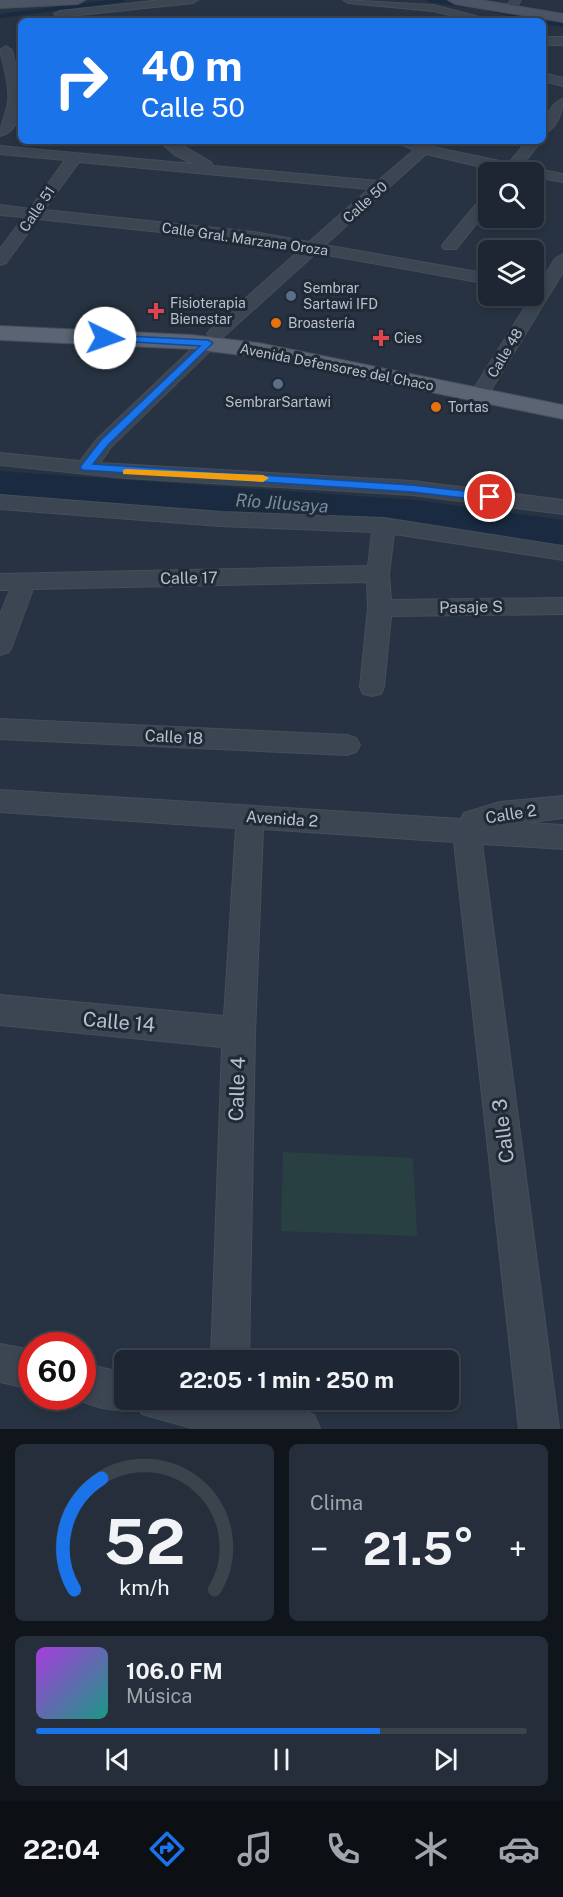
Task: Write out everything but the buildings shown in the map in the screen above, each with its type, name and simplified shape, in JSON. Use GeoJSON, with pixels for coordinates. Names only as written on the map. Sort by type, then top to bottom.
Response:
{"type":"FeatureCollection","features":[{"type":"Feature","properties":{"kind":"main road"},"geometry":{"type":"LineString","coordinates":[[9,2],[78,0]]}},
{"type":"Feature","properties":{"kind":"main road"},"geometry":{"type":"LineString","coordinates":[[455,0],[512,5],[563,18]]}},
{"type":"Feature","properties":{"kind":"main road","name":"Avenida Defensores del Chaco"},"geometry":{"type":"LineString","coordinates":[[0,324],[106,334]]}},
{"type":"Feature","properties":{"kind":"main road","name":"Avenida Defensores del Chaco"},"geometry":{"type":"LineString","coordinates":[[0,333],[212,338],[483,390],[563,412]]}},
{"type":"Feature","properties":{"kind":"main road","name":"Avenida Defensores del Chaco"},"geometry":{"type":"LineString","coordinates":[[483,390],[563,400]]}},
{"type":"Feature","properties":{"kind":"street"},"geometry":{"type":"LineString","coordinates":[[60,14],[193,0]]}},
{"type":"Feature","properties":{"kind":"street"},"geometry":{"type":"LineString","coordinates":[[348,0],[433,8],[476,18]]}},
{"type":"Feature","properties":{"kind":"street"},"geometry":{"type":"LineString","coordinates":[[546,41],[563,41]]}},
{"type":"Feature","properties":{"kind":"street"},"geometry":{"type":"LineString","coordinates":[[2,130],[16,103],[18,88],[3,51],[18,48]]}},
{"type":"Feature","properties":{"kind":"street"},"geometry":{"type":"LineString","coordinates":[[546,78],[563,82]]}},
{"type":"Feature","properties":{"kind":"street"},"geometry":{"type":"LineString","coordinates":[[546,125],[563,103]]}},
{"type":"Feature","properties":{"kind":"street"},"geometry":{"type":"LineString","coordinates":[[2,130],[18,126]]}},
{"type":"Feature","properties":{"kind":"street"},"geometry":{"type":"LineString","coordinates":[[170,144],[193,160],[221,171]]}},
{"type":"Feature","properties":{"kind":"street"},"geometry":{"type":"LineString","coordinates":[[518,162],[532,144]]}},
{"type":"Feature","properties":{"kind":"street"},"geometry":{"type":"LineString","coordinates":[[428,145],[485,162]]}},
{"type":"Feature","properties":{"kind":"street","name":"Calle 50"},"geometry":{"type":"LineString","coordinates":[[86,467],[104,442],[212,338],[428,145]]}},
{"type":"Feature","properties":{"kind":"street"},"geometry":{"type":"LineString","coordinates":[[0,150],[381,186]]}},
{"type":"Feature","properties":{"kind":"street","name":"Calle 51"},"geometry":{"type":"LineString","coordinates":[[0,260],[74,158]]}},
{"type":"Feature","properties":{"kind":"street"},"geometry":{"type":"LineString","coordinates":[[544,175],[563,178]]}},
{"type":"Feature","properties":{"kind":"street","name":"Calle Gral. Marzana Oroza"},"geometry":{"type":"LineString","coordinates":[[0,210],[254,237],[478,277]]}},
{"type":"Feature","properties":{"kind":"street"},"geometry":{"type":"LineString","coordinates":[[450,246],[478,212]]}},
{"type":"Feature","properties":{"kind":"street","name":"Calle 48"},"geometry":{"type":"LineString","coordinates":[[544,282],[563,259]]}},
{"type":"Feature","properties":{"kind":"street"},"geometry":{"type":"LineString","coordinates":[[544,289],[563,292]]}},
{"type":"Feature","properties":{"kind":"street","name":"Calle 48"},"geometry":{"type":"LineString","coordinates":[[483,390],[529,306]]}},
{"type":"Feature","properties":{"kind":"street"},"geometry":{"type":"LineString","coordinates":[[0,459],[86,467],[412,488],[563,507]]}},
{"type":"Feature","properties":{"kind":"street"},"geometry":{"type":"LineString","coordinates":[[0,502],[220,519],[384,525],[563,553]]}},
{"type":"Feature","properties":{"kind":"street"},"geometry":{"type":"LineString","coordinates":[[372,687],[380,608],[378,574],[384,525]]}},
{"type":"Feature","properties":{"kind":"street","name":"Calle 17"},"geometry":{"type":"LineString","coordinates":[[0,582],[378,574]]}},
{"type":"Feature","properties":{"kind":"street"},"geometry":{"type":"LineString","coordinates":[[0,646],[25,581]]}},
{"type":"Feature","properties":{"kind":"street","name":"Pasaje S"},"geometry":{"type":"LineString","coordinates":[[380,608],[563,606]]}},
{"type":"Feature","properties":{"kind":"street","name":"Calle 18"},"geometry":{"type":"LineString","coordinates":[[0,729],[347,745]]}},
{"type":"Feature","properties":{"kind":"street","name":"Avenida 2"},"geometry":{"type":"LineString","coordinates":[[0,801],[467,833],[563,837]]}},
{"type":"Feature","properties":{"kind":"street","name":"Calle 2"},"geometry":{"type":"LineString","coordinates":[[467,833],[474,821],[500,814],[563,807]]}},
{"type":"Feature","properties":{"kind":"street","name":"Calle 4"},"geometry":{"type":"LineString","coordinates":[[230,1350],[239,1033],[250,817]]}},
{"type":"Feature","properties":{"kind":"street","name":"Calle 3"},"geometry":{"type":"LineString","coordinates":[[467,833],[539,1429]]}},
{"type":"Feature","properties":{"kind":"street","name":"Calle 14"},"geometry":{"type":"LineString","coordinates":[[0,1011],[239,1033]]}},
{"type":"Feature","properties":{"kind":"street"},"geometry":{"type":"LineString","coordinates":[[0,1362],[18,1366]]}},
{"type":"Feature","properties":{"kind":"street"},"geometry":{"type":"LineString","coordinates":[[96,1385],[114,1390]]}},
{"type":"Feature","properties":{"kind":"street"},"geometry":{"type":"LineString","coordinates":[[236,1410],[300,1429]]}},
{"type":"Feature","properties":{"kind":"green space"},"geometry":{"type":"Polygon","coordinates":[[[283,1152],[413,1158],[417,1236],[281,1231],[283,1152]]]}},
{"type":"Feature","properties":{"kind":"waterway"},"geometry":{"type":"LineString","coordinates":[[0,16],[123,0]]}},
{"type":"Feature","properties":{"kind":"waterway"},"geometry":{"type":"LineString","coordinates":[[429,0],[463,5]]}},
{"type":"Feature","properties":{"kind":"waterway"},"geometry":{"type":"LineString","coordinates":[[489,9],[525,18]]}},
{"type":"Feature","properties":{"kind":"waterway"},"geometry":{"type":"LineString","coordinates":[[546,22],[563,25]]}},
{"type":"Feature","properties":{"kind":"waterway","name":"Río Jilusaya"},"geometry":{"type":"LineString","coordinates":[[0,483],[415,512],[563,533]]}},
{"type":"Feature","properties":{"kind":"slow traffic"},"geometry":{"type":"LineString","coordinates":[[126,472],[263,478]]}},
{"type":"Feature","properties":{"kind":"place","name":"Sembrar Sartawi IFD"},"geometry":{"type":"Point","coordinates":[291,296]}},
{"type":"Feature","properties":{"kind":"place","name":"Fisioterapia Bienestar"},"geometry":{"type":"Point","coordinates":[156,311]}},
{"type":"Feature","properties":{"kind":"place","name":"Broastería"},"geometry":{"type":"Point","coordinates":[276,323]}},
{"type":"Feature","properties":{"kind":"place","name":"Cies"},"geometry":{"type":"Point","coordinates":[381,338]}},
{"type":"Feature","properties":{"kind":"place","name":"SembrarSartawi"},"geometry":{"type":"Point","coordinates":[278,384]}},
{"type":"Feature","properties":{"kind":"place","name":"Tortas"},"geometry":{"type":"Point","coordinates":[436,407]}},
{"type":"Feature","properties":{"kind":"route"},"geometry":{"type":"LineString","coordinates":[[105,338],[208,343],[104,442],[86,467],[126,472],[412,488],[490,497]]}}]}
